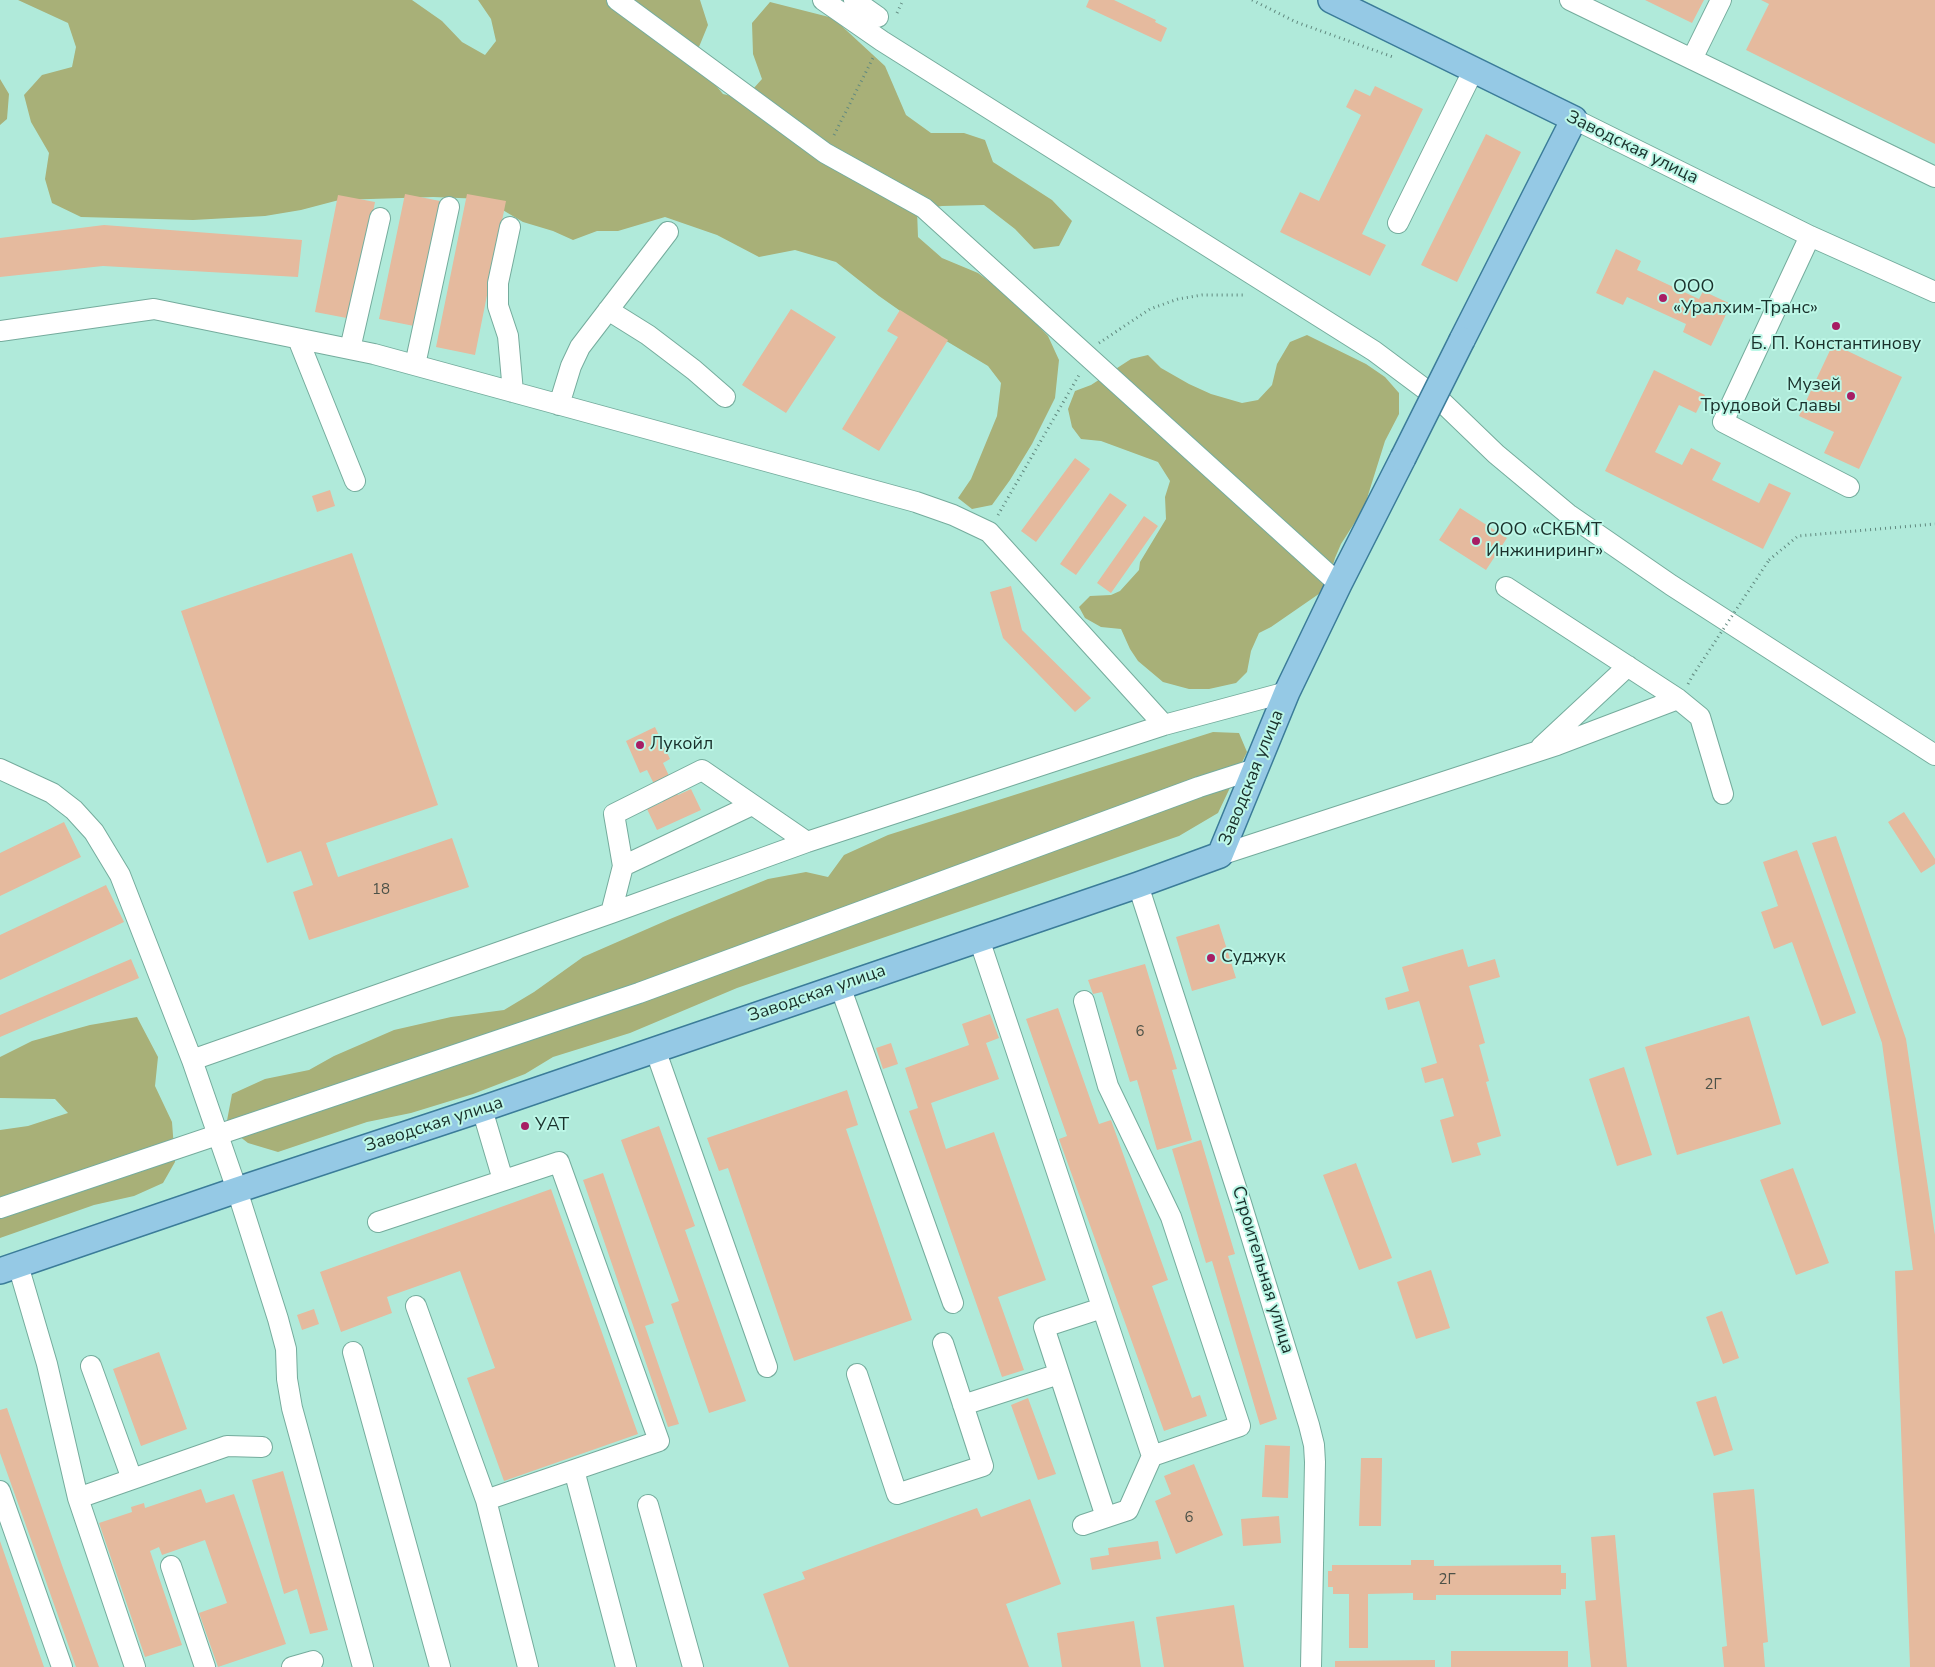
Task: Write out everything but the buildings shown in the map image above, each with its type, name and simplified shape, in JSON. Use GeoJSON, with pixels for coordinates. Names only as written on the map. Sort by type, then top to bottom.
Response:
{"type":"FeatureCollection","features":[{"type":"Feature","properties":{"kind":"main road","name":"Заводская улица"},"geometry":{"type":"LineString","coordinates":[[9,1268],[482,1109],[1138,885],[1220,855],[1287,692],[1339,584],[1574,118],[1331,0]]}},
{"type":"Feature","properties":{"kind":"street"},"geometry":{"type":"LineString","coordinates":[[617,0],[825,153],[924,208],[1339,584]]}},
{"type":"Feature","properties":{"kind":"street"},"geometry":{"type":"LineString","coordinates":[[822,0],[882,41],[1374,351],[1441,401],[1496,454],[1568,514],[1671,585],[1935,756]]}},
{"type":"Feature","properties":{"kind":"street"},"geometry":{"type":"LineString","coordinates":[[854,0],[878,17]]}},
{"type":"Feature","properties":{"kind":"street"},"geometry":{"type":"LineString","coordinates":[[1570,0],[1935,176]]}},
{"type":"Feature","properties":{"kind":"street"},"geometry":{"type":"LineString","coordinates":[[1692,59],[1721,0]]}},
{"type":"Feature","properties":{"kind":"street"},"geometry":{"type":"LineString","coordinates":[[1398,223],[1474,69]]}},
{"type":"Feature","properties":{"kind":"street","name":"Заводская улица"},"geometry":{"type":"LineString","coordinates":[[1574,118],[1810,236],[1935,292]]}},
{"type":"Feature","properties":{"kind":"street"},"geometry":{"type":"LineString","coordinates":[[415,365],[449,207]]}},
{"type":"Feature","properties":{"kind":"street"},"geometry":{"type":"LineString","coordinates":[[350,349],[380,218]]}},
{"type":"Feature","properties":{"kind":"street"},"geometry":{"type":"LineString","coordinates":[[510,227],[498,283],[498,306],[508,336],[513,392]]}},
{"type":"Feature","properties":{"kind":"street"},"geometry":{"type":"LineString","coordinates":[[558,404],[571,366],[580,347],[668,232]]}},
{"type":"Feature","properties":{"kind":"street"},"geometry":{"type":"LineString","coordinates":[[1810,236],[1723,422],[1848,487]]}},
{"type":"Feature","properties":{"kind":"street"},"geometry":{"type":"LineString","coordinates":[[0,332],[154,309],[350,349],[415,365],[916,502],[953,514],[989,532],[1164,725]]}},
{"type":"Feature","properties":{"kind":"street"},"geometry":{"type":"LineString","coordinates":[[608,310],[694,370],[725,398]]}},
{"type":"Feature","properties":{"kind":"street"},"geometry":{"type":"LineString","coordinates":[[298,338],[355,481]]}},
{"type":"Feature","properties":{"kind":"street"},"geometry":{"type":"LineString","coordinates":[[1506,587],[1678,699],[1700,717],[1723,794]]}},
{"type":"Feature","properties":{"kind":"street"},"geometry":{"type":"LineString","coordinates":[[1536,752],[1628,666]]}},
{"type":"Feature","properties":{"kind":"street"},"geometry":{"type":"LineString","coordinates":[[192,1060],[807,842],[1164,725],[1287,692]]}},
{"type":"Feature","properties":{"kind":"street"},"geometry":{"type":"LineString","coordinates":[[1220,855],[1536,752],[1678,699]]}},
{"type":"Feature","properties":{"kind":"street"},"geometry":{"type":"LineString","coordinates":[[0,769],[52,793],[74,810],[94,832],[120,875],[192,1060],[237,1190],[278,1320],[286,1349],[287,1379],[292,1408],[363,1667]]}},
{"type":"Feature","properties":{"kind":"street"},"geometry":{"type":"LineString","coordinates":[[611,913],[623,866],[614,814],[702,770],[807,842]]}},
{"type":"Feature","properties":{"kind":"street"},"geometry":{"type":"LineString","coordinates":[[0,1208],[639,993],[1199,787],[1255,770]]}},
{"type":"Feature","properties":{"kind":"street"},"geometry":{"type":"LineString","coordinates":[[623,866],[752,806]]}},
{"type":"Feature","properties":{"kind":"street","name":"Строительная улица"},"geometry":{"type":"LineString","coordinates":[[1138,885],[1241,1203],[1310,1425],[1315,1462],[1311,1667]]}},
{"type":"Feature","properties":{"kind":"street"},"geometry":{"type":"LineString","coordinates":[[979,939],[1152,1456],[1128,1510],[1083,1525]]}},
{"type":"Feature","properties":{"kind":"street"},"geometry":{"type":"LineString","coordinates":[[840,986],[953,1303]]}},
{"type":"Feature","properties":{"kind":"street"},"geometry":{"type":"LineString","coordinates":[[1084,1001],[1108,1086],[1171,1217],[1240,1426],[1152,1456]]}},
{"type":"Feature","properties":{"kind":"street"},"geometry":{"type":"LineString","coordinates":[[656,1049],[767,1367]]}},
{"type":"Feature","properties":{"kind":"street"},"geometry":{"type":"LineString","coordinates":[[482,1109],[503,1180]]}},
{"type":"Feature","properties":{"kind":"street"},"geometry":{"type":"LineString","coordinates":[[378,1222],[559,1162],[658,1441],[486,1500]]}},
{"type":"Feature","properties":{"kind":"street"},"geometry":{"type":"LineString","coordinates":[[9,1268],[47,1364],[78,1498],[135,1667]]}},
{"type":"Feature","properties":{"kind":"street"},"geometry":{"type":"LineString","coordinates":[[416,1306],[486,1500],[528,1667]]}},
{"type":"Feature","properties":{"kind":"street"},"geometry":{"type":"LineString","coordinates":[[1102,1308],[1044,1327],[1106,1517]]}},
{"type":"Feature","properties":{"kind":"street"},"geometry":{"type":"LineString","coordinates":[[857,1374],[897,1494],[983,1466],[943,1343]]}},
{"type":"Feature","properties":{"kind":"street"},"geometry":{"type":"LineString","coordinates":[[353,1352],[440,1667]]}},
{"type":"Feature","properties":{"kind":"street"},"geometry":{"type":"LineString","coordinates":[[91,1366],[132,1479]]}},
{"type":"Feature","properties":{"kind":"street"},"geometry":{"type":"LineString","coordinates":[[963,1405],[1059,1374]]}},
{"type":"Feature","properties":{"kind":"street"},"geometry":{"type":"LineString","coordinates":[[78,1498],[226,1446],[262,1447]]}},
{"type":"Feature","properties":{"kind":"street"},"geometry":{"type":"LineString","coordinates":[[574,1470],[626,1667]]}},
{"type":"Feature","properties":{"kind":"street"},"geometry":{"type":"LineString","coordinates":[[0,1491],[62,1667]]}},
{"type":"Feature","properties":{"kind":"street"},"geometry":{"type":"LineString","coordinates":[[648,1505],[693,1667]]}},
{"type":"Feature","properties":{"kind":"street"},"geometry":{"type":"LineString","coordinates":[[171,1566],[205,1667]]}},
{"type":"Feature","properties":{"kind":"street"},"geometry":{"type":"LineString","coordinates":[[292,1667],[313,1661]]}},
{"type":"Feature","properties":{"kind":"path"},"geometry":{"type":"LineString","coordinates":[[825,153],[903,0]]}},
{"type":"Feature","properties":{"kind":"path"},"geometry":{"type":"LineString","coordinates":[[1252,0],[1296,22],[1400,60]]}},
{"type":"Feature","properties":{"kind":"path"},"geometry":{"type":"LineString","coordinates":[[989,532],[1084,366],[1084,354],[1150,309],[1178,299],[1202,295],[1248,295]]}},
{"type":"Feature","properties":{"kind":"path"},"geometry":{"type":"LineString","coordinates":[[1693,674],[1769,560],[1798,536],[1935,524]]}},
{"type":"Feature","properties":{"kind":"green space"},"geometry":{"type":"Polygon","coordinates":[[[18,0],[412,0],[442,21],[462,42],[485,55],[496,41],[491,19],[478,0],[700,0],[708,25],[694,59],[723,94],[744,99],[762,79],[753,54],[752,23],[770,2],[833,18],[885,66],[906,115],[931,133],[964,133],[985,140],[993,162],[1052,200],[1072,221],[1059,246],[1034,249],[1015,229],[984,205],[942,206],[917,210],[918,237],[942,258],[978,273],[1014,300],[1048,336],[1059,360],[1055,398],[1032,444],[992,505],[972,509],[958,498],[971,479],[997,416],[1001,383],[988,366],[923,327],[879,296],[836,262],[795,250],[759,257],[717,235],[665,217],[618,231],[597,231],[573,240],[553,231],[523,222],[484,199],[433,197],[339,200],[301,210],[265,216],[193,220],[81,217],[52,203],[45,179],[49,153],[31,122],[24,95],[42,75],[72,67],[76,47],[68,23],[18,0]]]}},
{"type":"Feature","properties":{"kind":"green space"},"geometry":{"type":"Polygon","coordinates":[[[0,79],[9,94],[7,119],[0,125],[0,79]]]}},
{"type":"Feature","properties":{"kind":"green space"},"geometry":{"type":"Polygon","coordinates":[[[1307,335],[1366,364],[1385,377],[1399,393],[1399,414],[1385,441],[1364,508],[1341,544],[1326,589],[1271,627],[1259,633],[1251,651],[1247,672],[1236,683],[1209,689],[1189,689],[1163,682],[1138,661],[1121,629],[1101,627],[1085,618],[1079,607],[1090,596],[1111,595],[1120,591],[1139,570],[1140,562],[1166,519],[1165,497],[1170,481],[1158,462],[1101,441],[1081,439],[1072,427],[1068,409],[1075,391],[1091,385],[1131,359],[1148,355],[1161,368],[1211,394],[1242,403],[1258,400],[1272,385],[1277,364],[1290,342],[1307,335]]]}},
{"type":"Feature","properties":{"kind":"green space"},"geometry":{"type":"Polygon","coordinates":[[[1213,732],[1239,733],[1247,752],[1218,813],[1179,836],[737,988],[630,1033],[553,1057],[525,1074],[473,1094],[411,1113],[367,1122],[278,1152],[248,1143],[226,1126],[232,1094],[265,1079],[309,1070],[334,1056],[394,1030],[451,1017],[504,1010],[534,992],[583,957],[768,879],[806,872],[828,877],[844,855],[888,835],[1213,732]]]}},
{"type":"Feature","properties":{"kind":"green space"},"geometry":{"type":"Polygon","coordinates":[[[137,1017],[158,1057],[155,1086],[172,1122],[175,1162],[163,1183],[134,1196],[94,1205],[0,1238],[0,1130],[28,1126],[68,1113],[55,1099],[0,1098],[0,1057],[32,1041],[90,1025],[137,1017]]]}},
{"type":"Feature","properties":{"kind":"place","name":"ООО «Уралхим-Транс»"},"geometry":{"type":"Point","coordinates":[1663,298]}},
{"type":"Feature","properties":{"kind":"place","name":"Б. П. Константинову"},"geometry":{"type":"Point","coordinates":[1836,326]}},
{"type":"Feature","properties":{"kind":"place","name":"Музей Трудовой Славы"},"geometry":{"type":"Point","coordinates":[1851,396]}},
{"type":"Feature","properties":{"kind":"place","name":"ООО «СКБМТ Инжиниринг»"},"geometry":{"type":"Point","coordinates":[1476,541]}},
{"type":"Feature","properties":{"kind":"place","name":"Лукойл"},"geometry":{"type":"Point","coordinates":[640,745]}},
{"type":"Feature","properties":{"kind":"place","name":"Суджук"},"geometry":{"type":"Point","coordinates":[1211,958]}},
{"type":"Feature","properties":{"kind":"place","name":"УАТ"},"geometry":{"type":"Point","coordinates":[525,1126]}}]}
